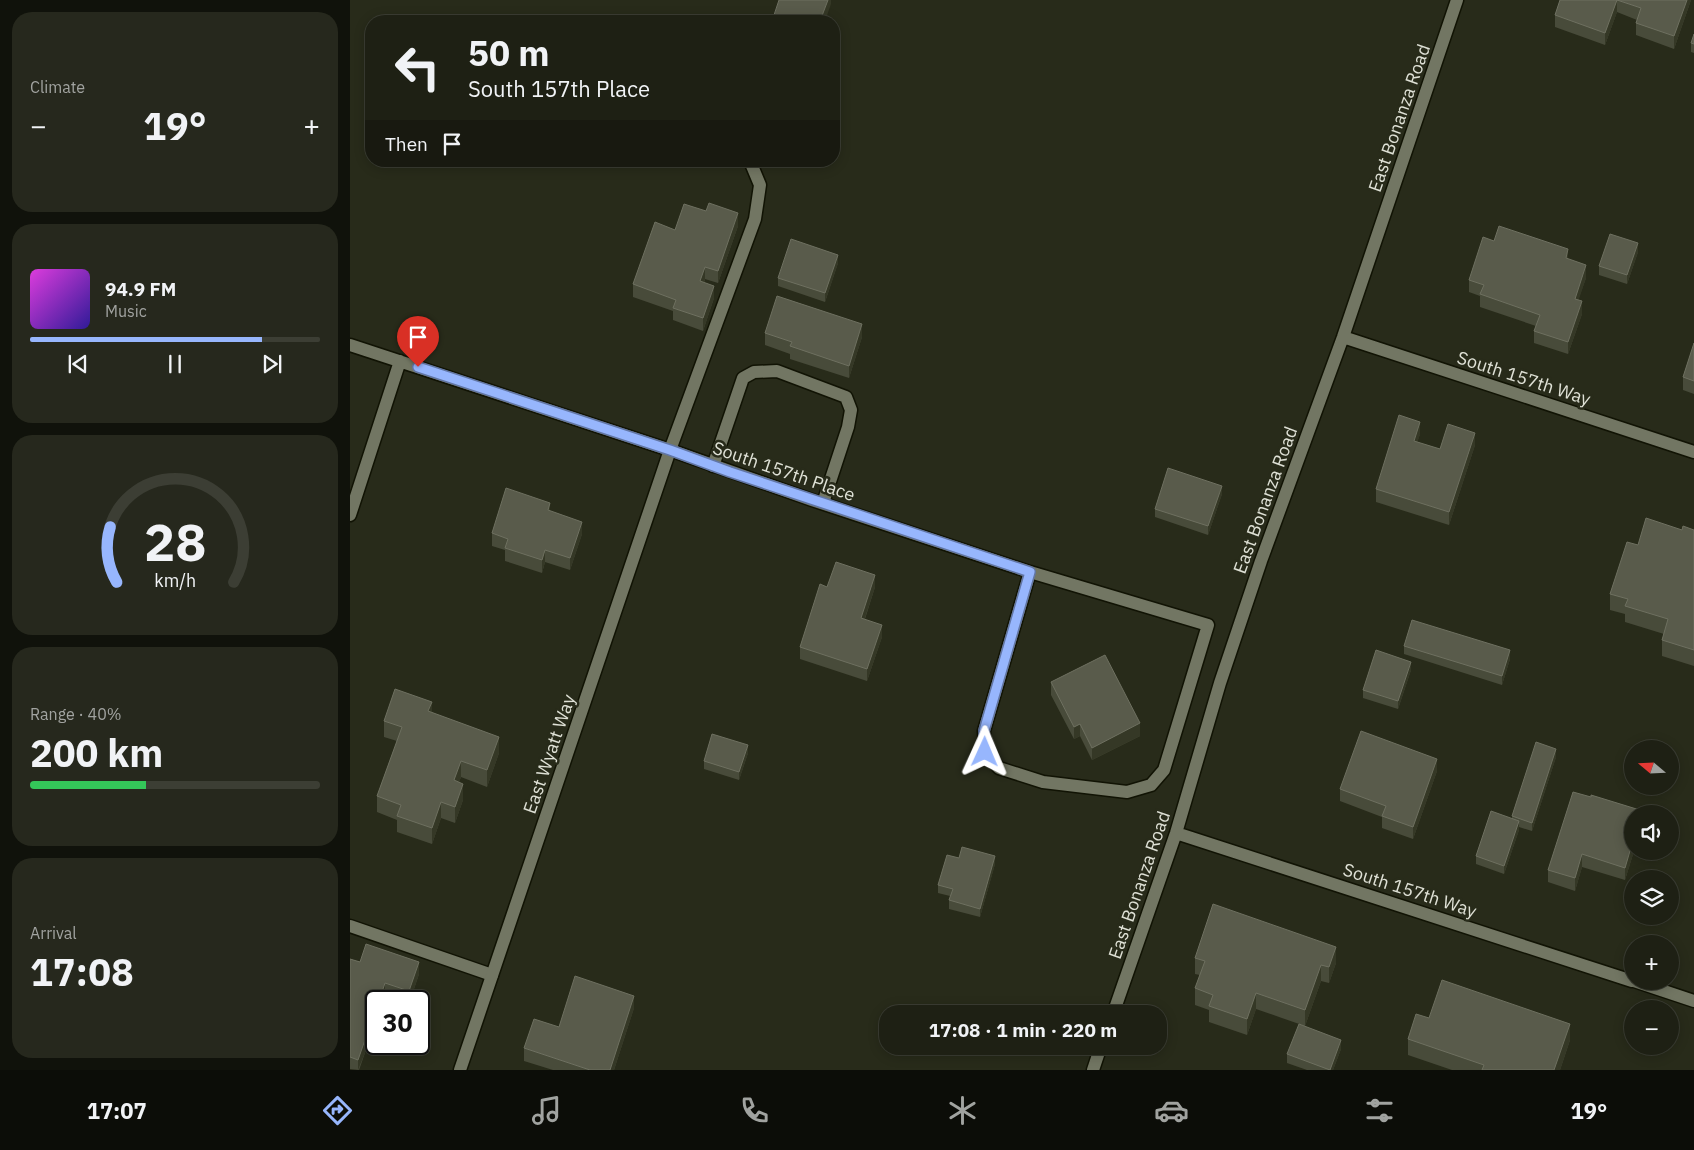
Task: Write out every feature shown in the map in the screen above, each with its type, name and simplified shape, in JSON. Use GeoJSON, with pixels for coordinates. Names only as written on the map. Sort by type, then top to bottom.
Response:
{"type":"FeatureCollection","features":[{"type":"Feature","properties":{"kind":"street","name":"East Bonanza Road"},"geometry":{"type":"LineString","coordinates":[[1115,1005],[1176,833],[1220,683],[1261,561],[1343,337],[1457,0]]}},
{"type":"Feature","properties":{"kind":"street","name":"East Wyatt Way"},"geometry":{"type":"LineString","coordinates":[[460,1070],[670,450],[755,219],[760,185],[752,167]]}},
{"type":"Feature","properties":{"kind":"street","name":"South 157th Way"},"geometry":{"type":"LineString","coordinates":[[1343,337],[1694,452]]}},
{"type":"Feature","properties":{"kind":"street","name":"South 157th Place"},"geometry":{"type":"LineString","coordinates":[[350,345],[670,450],[1030,572],[1208,625],[1164,770],[1151,786],[1127,792],[1043,782],[999,768],[985,752],[984,731],[1030,572]]}},
{"type":"Feature","properties":{"kind":"street"},"geometry":{"type":"LineString","coordinates":[[350,515],[400,361]]}},
{"type":"Feature","properties":{"kind":"street"},"geometry":{"type":"LineString","coordinates":[[713,466],[743,378],[754,372],[777,371],[846,397],[851,410],[848,427],[823,503]]}},
{"type":"Feature","properties":{"kind":"street","name":"South 157th Way"},"geometry":{"type":"LineString","coordinates":[[1176,833],[1624,978]]}},
{"type":"Feature","properties":{"kind":"street"},"geometry":{"type":"LineString","coordinates":[[350,926],[492,975]]}},
{"type":"Feature","properties":{"kind":"street","name":"South 157th Way"},"geometry":{"type":"LineString","coordinates":[[1660,990],[1694,1001]]}},
{"type":"Feature","properties":{"kind":"street"},"geometry":{"type":"LineString","coordinates":[[1093,1070],[1098,1055]]}},
{"type":"Feature","properties":{"kind":"building"},"geometry":{"type":"Polygon","coordinates":[[[779,0],[828,0],[822,15],[774,15],[779,0]]]}},
{"type":"Feature","properties":{"kind":"building"},"geometry":{"type":"Polygon","coordinates":[[[1560,0],[1617,0],[1605,33],[1555,15],[1560,0]]]}},
{"type":"Feature","properties":{"kind":"building"},"geometry":{"type":"Polygon","coordinates":[[[1617,0],[1687,0],[1674,36],[1636,23],[1641,8],[1617,0]]]}},
{"type":"Feature","properties":{"kind":"building"},"geometry":{"type":"Polygon","coordinates":[[[709,203],[738,213],[718,271],[705,267],[700,281],[714,286],[703,318],[673,308],[676,300],[633,284],[655,222],[675,230],[684,204],[706,211],[709,203]]]}},
{"type":"Feature","properties":{"kind":"building"},"geometry":{"type":"Polygon","coordinates":[[[1499,226],[1568,249],[1566,258],[1586,265],[1575,299],[1582,301],[1568,342],[1534,331],[1540,315],[1480,294],[1484,285],[1469,280],[1483,237],[1494,241],[1499,226]]]}},
{"type":"Feature","properties":{"kind":"building"},"geometry":{"type":"Polygon","coordinates":[[[1610,234],[1638,243],[1627,275],[1599,266],[1610,234]]]}},
{"type":"Feature","properties":{"kind":"building"},"geometry":{"type":"Polygon","coordinates":[[[791,239],[838,255],[825,293],[778,278],[791,239]]]}},
{"type":"Feature","properties":{"kind":"building"},"geometry":{"type":"Polygon","coordinates":[[[777,296],[862,324],[849,366],[790,346],[792,342],[765,333],[777,296]]]}},
{"type":"Feature","properties":{"kind":"building"},"geometry":{"type":"Polygon","coordinates":[[[1694,343],[1694,381],[1683,377],[1694,343]]]}},
{"type":"Feature","properties":{"kind":"building"},"geometry":{"type":"Polygon","coordinates":[[[1399,415],[1420,422],[1414,441],[1440,449],[1448,424],[1475,433],[1449,512],[1376,489],[1399,415]]]}},
{"type":"Feature","properties":{"kind":"building"},"geometry":{"type":"Polygon","coordinates":[[[1168,468],[1222,486],[1208,526],[1155,509],[1168,468]]]}},
{"type":"Feature","properties":{"kind":"building"},"geometry":{"type":"Polygon","coordinates":[[[506,488],[550,503],[548,510],[582,522],[570,558],[545,550],[542,560],[505,548],[508,539],[492,533],[506,488]]]}},
{"type":"Feature","properties":{"kind":"building"},"geometry":{"type":"Polygon","coordinates":[[[1646,518],[1682,530],[1683,526],[1694,530],[1694,650],[1662,640],[1668,619],[1625,606],[1628,599],[1610,594],[1627,542],[1638,545],[1646,518]]]}},
{"type":"Feature","properties":{"kind":"building"},"geometry":{"type":"Polygon","coordinates":[[[836,562],[875,575],[861,618],[882,625],[867,669],[800,647],[820,584],[827,587],[836,562]]]}},
{"type":"Feature","properties":{"kind":"building"},"geometry":{"type":"Polygon","coordinates":[[[1412,620],[1510,650],[1502,676],[1404,646],[1412,620]]]}},
{"type":"Feature","properties":{"kind":"building"},"geometry":{"type":"Polygon","coordinates":[[[1376,650],[1411,662],[1398,701],[1363,690],[1376,650]]]}},
{"type":"Feature","properties":{"kind":"building"},"geometry":{"type":"Polygon","coordinates":[[[1105,655],[1140,723],[1092,748],[1080,724],[1074,727],[1051,682],[1105,655]]]}},
{"type":"Feature","properties":{"kind":"building"},"geometry":{"type":"Polygon","coordinates":[[[395,689],[432,702],[428,711],[499,737],[487,770],[461,761],[454,780],[463,784],[455,807],[441,802],[432,828],[397,816],[401,805],[377,796],[402,727],[384,721],[395,689]]]}},
{"type":"Feature","properties":{"kind":"building"},"geometry":{"type":"Polygon","coordinates":[[[1361,731],[1437,759],[1413,827],[1382,816],[1386,806],[1340,789],[1361,731]]]}},
{"type":"Feature","properties":{"kind":"building"},"geometry":{"type":"Polygon","coordinates":[[[712,734],[748,745],[739,772],[704,761],[712,734]]]}},
{"type":"Feature","properties":{"kind":"building"},"geometry":{"type":"Polygon","coordinates":[[[1536,742],[1556,749],[1532,823],[1512,816],[1536,742]]]}},
{"type":"Feature","properties":{"kind":"building"},"geometry":{"type":"Polygon","coordinates":[[[1573,792],[1591,797],[1591,795],[1624,805],[1624,860],[1627,860],[1625,868],[1582,854],[1575,878],[1548,870],[1573,792]]]}},
{"type":"Feature","properties":{"kind":"building"},"geometry":{"type":"Polygon","coordinates":[[[1491,811],[1519,821],[1504,866],[1476,856],[1491,811]]]}},
{"type":"Feature","properties":{"kind":"building"},"geometry":{"type":"Polygon","coordinates":[[[962,847],[995,856],[980,909],[949,900],[953,889],[938,885],[947,855],[959,858],[962,847]]]}},
{"type":"Feature","properties":{"kind":"building"},"geometry":{"type":"Polygon","coordinates":[[[1213,904],[1336,947],[1329,967],[1321,965],[1305,1010],[1256,993],[1247,1019],[1209,1006],[1213,995],[1195,988],[1205,961],[1195,958],[1213,904]]]}},
{"type":"Feature","properties":{"kind":"building"},"geometry":{"type":"Polygon","coordinates":[[[366,944],[419,962],[409,990],[385,983],[383,990],[365,990],[365,1040],[358,1060],[350,1057],[350,959],[360,962],[366,944]]]}},
{"type":"Feature","properties":{"kind":"building"},"geometry":{"type":"Polygon","coordinates":[[[575,976],[634,996],[610,1070],[590,1070],[524,1048],[534,1019],[559,1027],[575,976]]]}},
{"type":"Feature","properties":{"kind":"building"},"geometry":{"type":"Polygon","coordinates":[[[1442,980],[1570,1024],[1554,1070],[1482,1070],[1484,1065],[1408,1039],[1416,1014],[1429,1018],[1442,980]]]}},
{"type":"Feature","properties":{"kind":"building"},"geometry":{"type":"Polygon","coordinates":[[[1299,1024],[1341,1040],[1330,1070],[1287,1054],[1299,1024]]]}},
{"type":"Feature","properties":{"kind":"route"},"geometry":{"type":"LineString","coordinates":[[418,367],[1030,572],[984,731],[985,752]]}}]}
